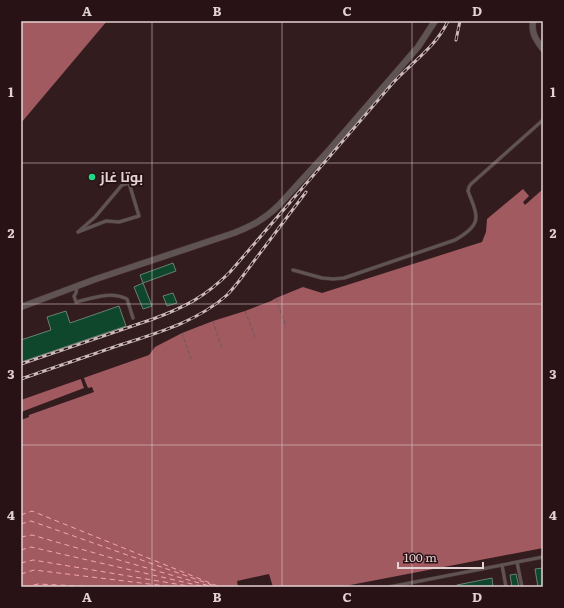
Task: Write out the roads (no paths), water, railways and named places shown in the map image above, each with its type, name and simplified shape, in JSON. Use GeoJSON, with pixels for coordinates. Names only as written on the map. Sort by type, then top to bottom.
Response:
{"type":"FeatureCollection","features":[{"type":"Feature","properties":{"kind":"street"},"geometry":{"type":"LineString","coordinates":[[21,307],[96,279],[234,233],[250,227],[270,214],[330,149],[418,47],[435,21]]}},
{"type":"Feature","properties":{"kind":"street"},"geometry":{"type":"LineString","coordinates":[[533,21],[533,32],[535,38],[543,49]]}},
{"type":"Feature","properties":{"kind":"lane"},"geometry":{"type":"LineString","coordinates":[[293,270],[333,280],[344,278],[455,240],[465,235],[475,224],[476,218],[476,211],[468,191],[468,187],[543,120]]}},
{"type":"Feature","properties":{"kind":"lane"},"geometry":{"type":"LineString","coordinates":[[128,183],[139,216],[119,222],[106,221],[78,232],[95,217],[122,185],[128,183]]}},
{"type":"Feature","properties":{"kind":"lane"},"geometry":{"type":"LineString","coordinates":[[77,286],[74,296],[76,302],[106,295],[121,296],[127,299],[133,318]]}},
{"type":"Feature","properties":{"kind":"lane"},"geometry":{"type":"LineString","coordinates":[[389,587],[543,557]]}},
{"type":"Feature","properties":{"kind":"lane"},"geometry":{"type":"LineString","coordinates":[[517,562],[522,587]]}},
{"type":"Feature","properties":{"kind":"lane"},"geometry":{"type":"LineString","coordinates":[[502,565],[506,587]]}},
{"type":"Feature","properties":{"kind":"railway"},"geometry":{"type":"LineString","coordinates":[[21,364],[164,315],[203,295],[221,281],[399,76],[437,39],[448,21]]}},
{"type":"Feature","properties":{"kind":"railway"},"geometry":{"type":"LineString","coordinates":[[456,40],[460,21]]}},
{"type":"Feature","properties":{"kind":"railway"},"geometry":{"type":"LineString","coordinates":[[21,379],[174,327],[215,305],[236,285],[306,192]]}},
{"type":"Feature","properties":{"kind":"place","name":"بوتا غاز"},"geometry":{"type":"Point","coordinates":[92,177]}}]}
